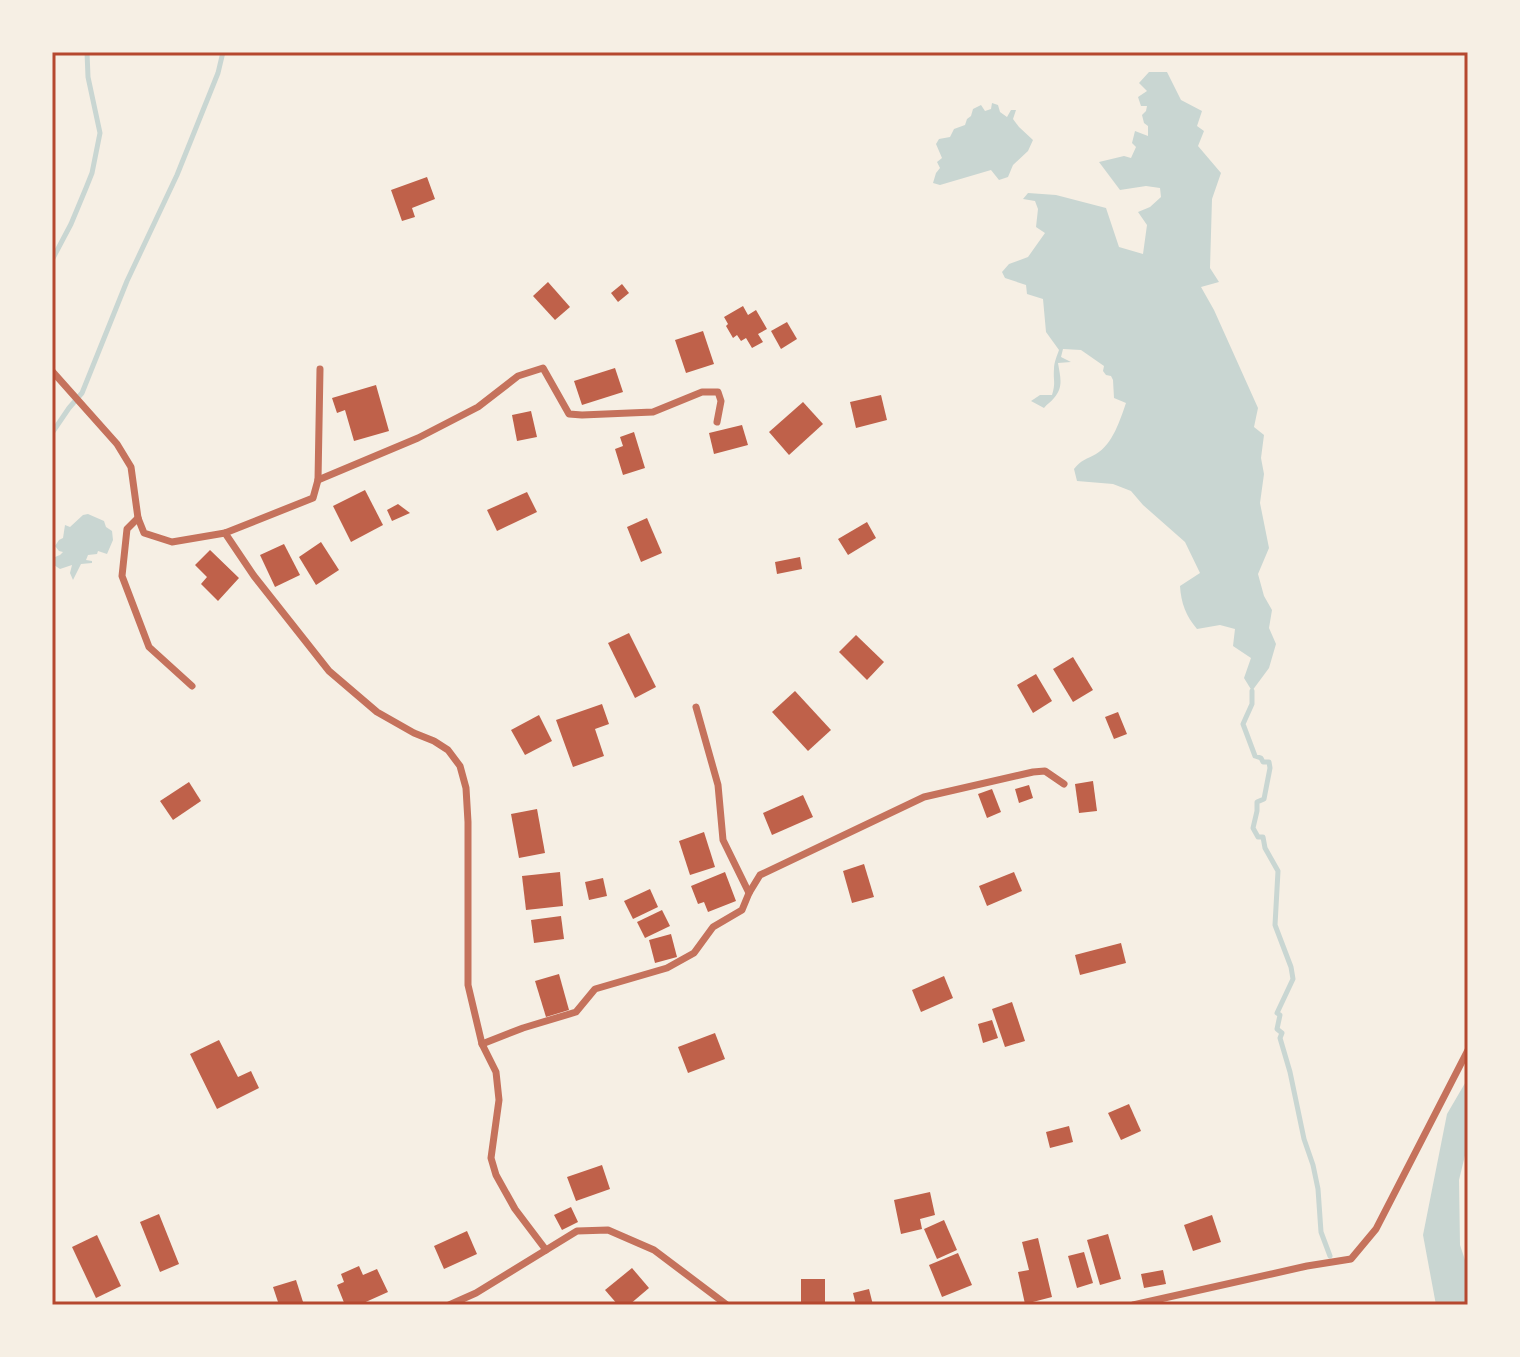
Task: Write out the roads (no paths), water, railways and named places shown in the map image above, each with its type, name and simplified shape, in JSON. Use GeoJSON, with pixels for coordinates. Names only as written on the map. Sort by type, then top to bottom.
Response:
{"type":"FeatureCollection","features":[{"type":"Feature","properties":{"kind":"street"},"geometry":{"type":"LineString","coordinates":[[318,480],[418,438],[478,407],[518,376],[543,368],[569,414],[653,412],[702,392],[718,392],[721,401],[717,422]]}},
{"type":"Feature","properties":{"kind":"street"},"geometry":{"type":"LineString","coordinates":[[52,371],[117,444],[131,467],[138,518],[144,533],[172,542],[225,533],[313,498],[318,480],[320,369]]}},
{"type":"Feature","properties":{"kind":"street"},"geometry":{"type":"LineString","coordinates":[[138,518],[127,529],[122,576],[149,647],[192,686]]}},
{"type":"Feature","properties":{"kind":"street"},"geometry":{"type":"LineString","coordinates":[[225,533],[254,576],[329,671],[384,717],[448,750],[460,766],[466,788],[468,822],[468,985],[482,1044],[496,1072],[499,1100],[491,1158],[496,1175],[515,1209],[546,1250]]}},
{"type":"Feature","properties":{"kind":"street"},"geometry":{"type":"LineString","coordinates":[[696,707],[718,785],[723,840],[749,893]]}},
{"type":"Feature","properties":{"kind":"street"},"geometry":{"type":"LineString","coordinates":[[482,1044],[576,1012],[595,989],[667,968],[694,953],[713,927],[742,910],[760,875],[924,797],[1033,772],[1045,771],[1064,784]]}},
{"type":"Feature","properties":{"kind":"street"},"geometry":{"type":"LineString","coordinates":[[1133,1305],[1351,1259],[1376,1229],[1468,1050]]}},
{"type":"Feature","properties":{"kind":"street"},"geometry":{"type":"LineString","coordinates":[[449,1305],[476,1293],[577,1231],[608,1230],[654,1250],[727,1305]]}},
{"type":"Feature","properties":{"kind":"waterway"},"geometry":{"type":"LineString","coordinates":[[52,260],[92,173],[100,133],[88,77],[87,52]]}},
{"type":"Feature","properties":{"kind":"waterway"},"geometry":{"type":"LineString","coordinates":[[52,433],[82,393],[127,281],[177,175],[218,73],[223,52]]}},
{"type":"Feature","properties":{"kind":"waterway"},"geometry":{"type":"LineString","coordinates":[[1252,691],[1252,704],[1243,724],[1255,756],[1269,762],[1270,768],[1264,799],[1257,802],[1253,828],[1258,837],[1263,837],[1265,848],[1278,871],[1275,925],[1293,979],[1277,1013],[1280,1015],[1277,1029],[1282,1033],[1280,1038],[1313,1165],[1321,1232],[1330,1256]]}}]}
